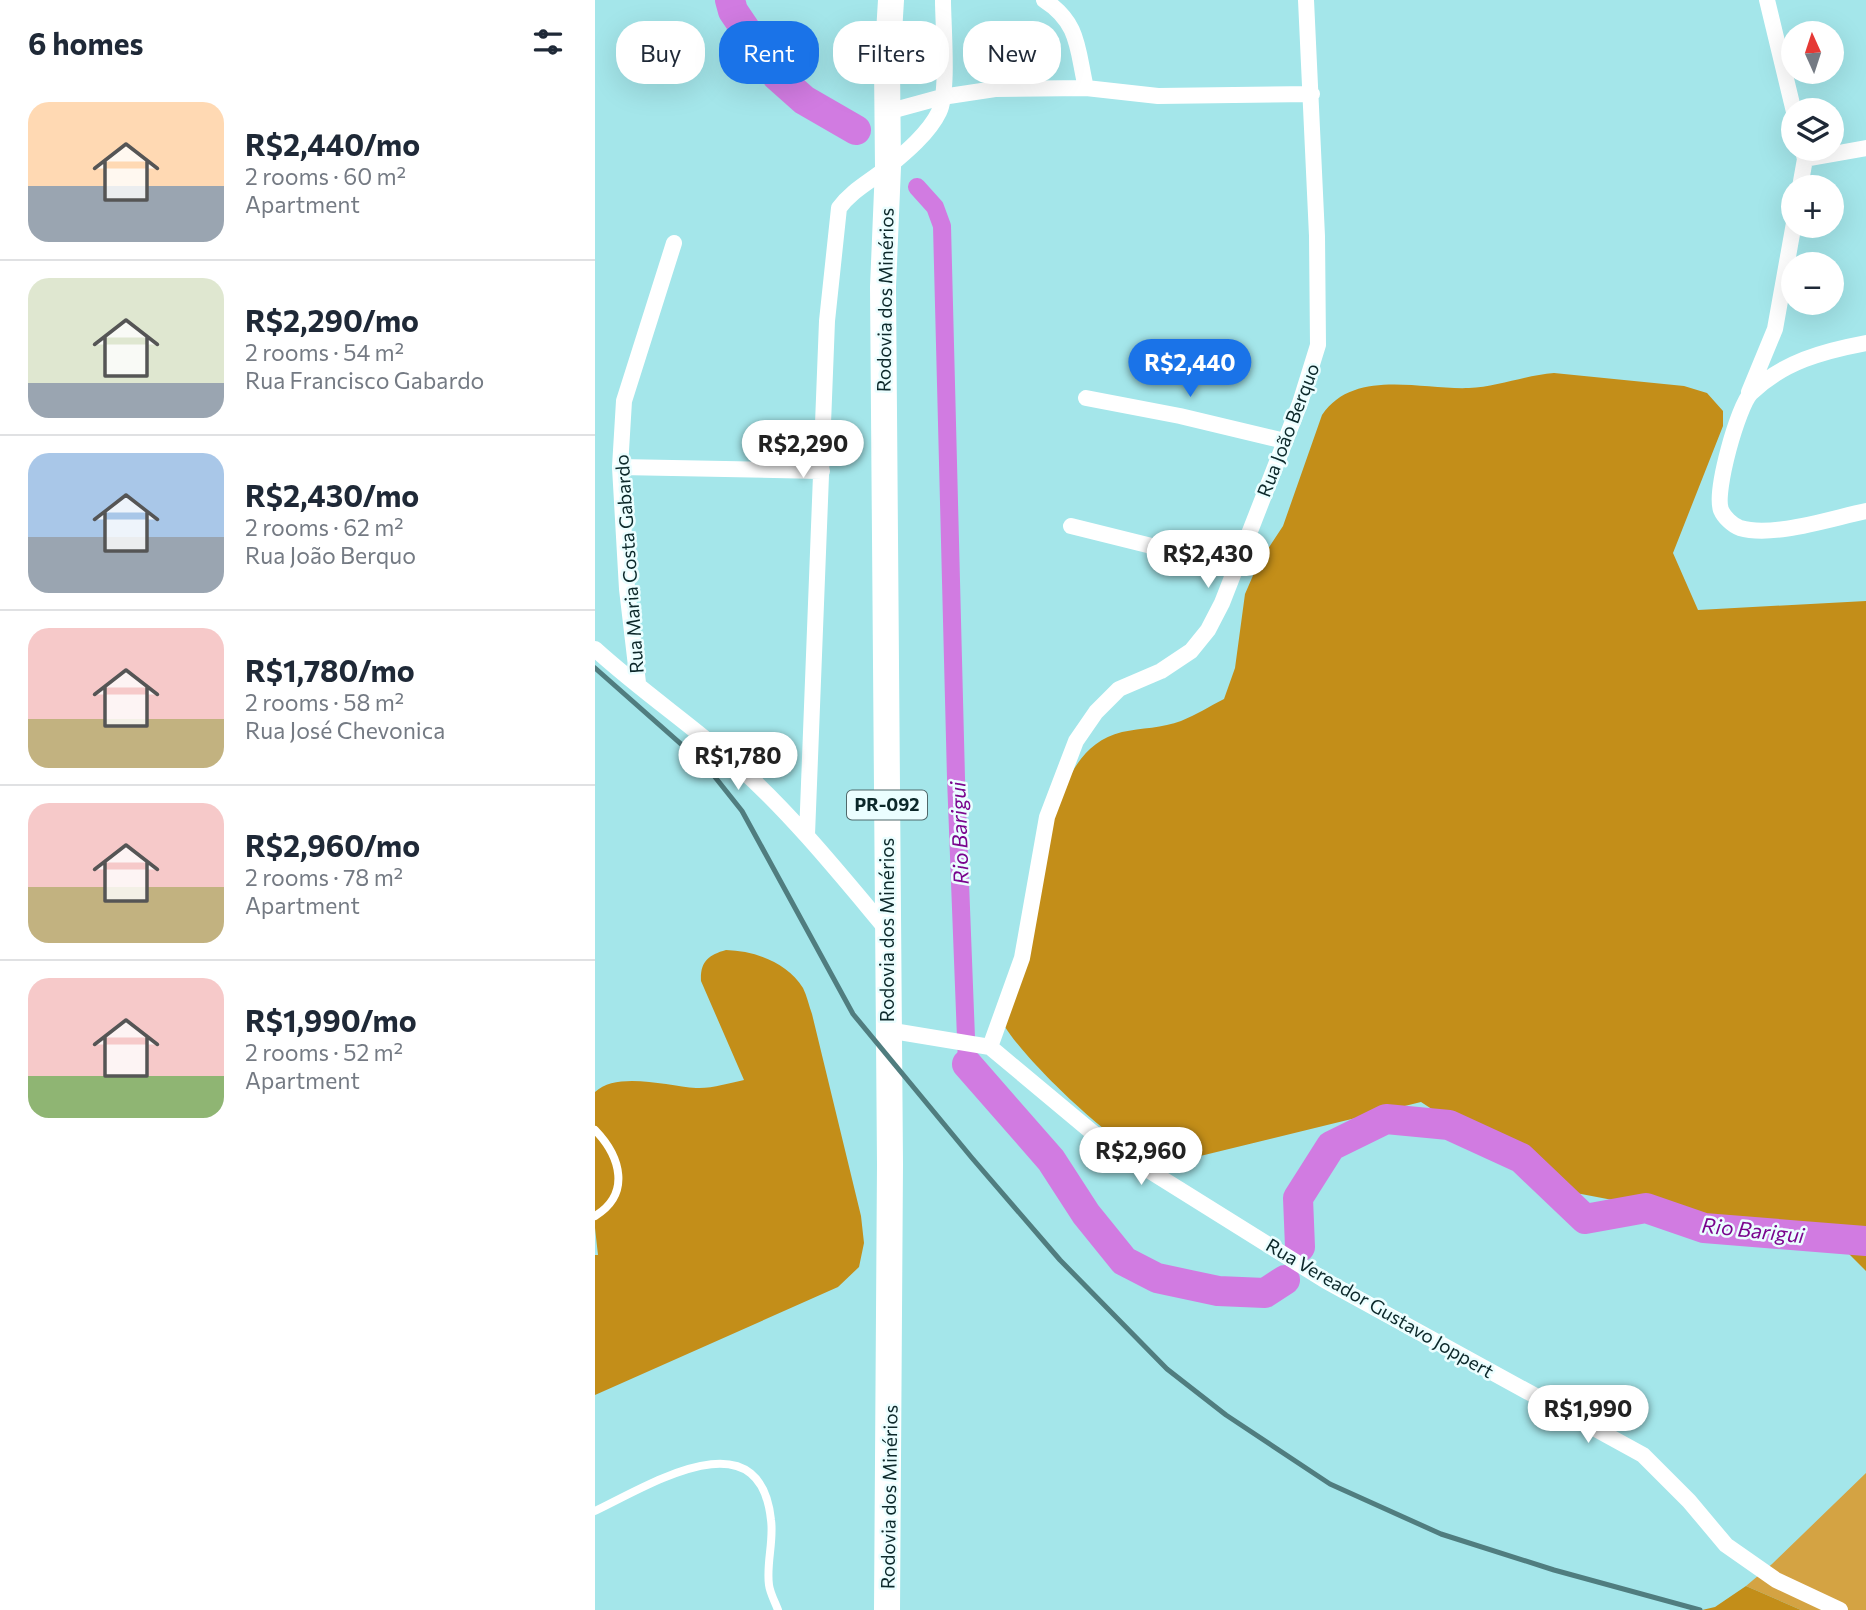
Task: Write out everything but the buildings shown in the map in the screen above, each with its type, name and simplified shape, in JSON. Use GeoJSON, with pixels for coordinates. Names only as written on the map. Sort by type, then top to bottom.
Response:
{"type":"FeatureCollection","features":[{"type":"Feature","properties":{"kind":"main road","name":"Rodovia dos Minérios"},"geometry":{"type":"LineString","coordinates":[[887,1610],[889,932],[882,460],[883,286],[891,0]]}},
{"type":"Feature","properties":{"kind":"street"},"geometry":{"type":"LineString","coordinates":[[807,835],[827,321],[839,208],[848,196],[888,167],[926,131],[940,111],[943,0]]}},
{"type":"Feature","properties":{"kind":"street"},"geometry":{"type":"LineString","coordinates":[[1044,0],[1057,8],[1072,24],[1086,88]]}},
{"type":"Feature","properties":{"kind":"street","name":"Rua João Berquo"},"geometry":{"type":"LineString","coordinates":[[990,1047],[1022,958],[1034,904],[1047,817],[1076,741],[1096,712],[1119,689],[1161,671],[1191,651],[1208,630],[1236,567],[1311,373],[1318,345],[1312,94],[1306,0]]}},
{"type":"Feature","properties":{"kind":"street"},"geometry":{"type":"LineString","coordinates":[[1767,0],[1791,98]]}},
{"type":"Feature","properties":{"kind":"street"},"geometry":{"type":"LineString","coordinates":[[887,112],[942,97],[995,89],[1086,88],[1158,96],[1312,94]]}},
{"type":"Feature","properties":{"kind":"street"},"geometry":{"type":"LineString","coordinates":[[1844,150],[1866,148]]}},
{"type":"Feature","properties":{"kind":"street"},"geometry":{"type":"LineString","coordinates":[[1791,238],[1775,329],[1748,395],[1720,480],[1720,508],[1727,519],[1739,527],[1760,530],[1866,511]]}},
{"type":"Feature","properties":{"kind":"street","name":"Rua Maria Costa Gabardo"},"geometry":{"type":"LineString","coordinates":[[638,683],[627,589],[620,467],[624,401],[674,243]]}},
{"type":"Feature","properties":{"kind":"street"},"geometry":{"type":"LineString","coordinates":[[1748,395],[1778,370],[1824,350],[1866,343]]}},
{"type":"Feature","properties":{"kind":"street"},"geometry":{"type":"LineString","coordinates":[[1086,398],[1180,416],[1285,441]]}},
{"type":"Feature","properties":{"kind":"street"},"geometry":{"type":"LineString","coordinates":[[620,467],[822,471]]}},
{"type":"Feature","properties":{"kind":"street"},"geometry":{"type":"LineString","coordinates":[[1071,526],[1236,567]]}},
{"type":"Feature","properties":{"kind":"street"},"geometry":{"type":"LineString","coordinates":[[595,649],[742,770],[807,835],[889,932]]}},
{"type":"Feature","properties":{"kind":"street"},"geometry":{"type":"LineString","coordinates":[[887,1030],[990,1047]]}},
{"type":"Feature","properties":{"kind":"street","name":"Rua Vereador Gustavo Joppert"},"geometry":{"type":"LineString","coordinates":[[990,1047],[1105,1143],[1279,1252],[1326,1281],[1643,1455],[1689,1501],[1727,1545],[1756,1569],[1840,1610]]}},
{"type":"Feature","properties":{"kind":"lane"},"geometry":{"type":"LineString","coordinates":[[595,1130],[606,1141],[617,1164],[619,1186],[611,1204],[595,1216]]}},
{"type":"Feature","properties":{"kind":"lane"},"geometry":{"type":"LineString","coordinates":[[595,1511],[699,1465],[722,1461],[746,1470],[764,1487],[772,1521],[769,1585],[778,1610]]}},
{"type":"Feature","properties":{"kind":"shaded area"},"geometry":{"type":"Polygon","coordinates":[[[1554,373],[1684,386],[1707,393],[1723,411],[1723,426],[1673,553],[1698,610],[1866,601],[1866,1271],[1838,1243],[1555,1189],[1421,1102],[1188,1159],[1152,1156],[1125,1144],[1067,1097],[1005,1027],[1054,815],[1070,776],[1086,753],[1108,737],[1174,723],[1224,699],[1235,668],[1245,594],[1258,564],[1283,526],[1322,415],[1336,400],[1352,391],[1370,386],[1469,388],[1554,373]]]}},
{"type":"Feature","properties":{"kind":"shaded area"},"geometry":{"type":"Polygon","coordinates":[[[726,950],[769,960],[788,971],[803,988],[812,1014],[861,1216],[864,1243],[859,1267],[838,1287],[595,1395],[595,1255],[598,1255],[595,1228],[595,1092],[616,1082],[643,1081],[702,1088],[744,1080],[701,981],[706,960],[726,950]]]}},
{"type":"Feature","properties":{"kind":"shaded area"},"geometry":{"type":"Polygon","coordinates":[[[1866,1473],[1866,1610],[1801,1610],[1746,1586],[1772,1564],[1866,1473]]]}},
{"type":"Feature","properties":{"kind":"shaded area"},"geometry":{"type":"Polygon","coordinates":[[[1746,1586],[1801,1610],[1702,1610],[1715,1607],[1746,1586]]]}},
{"type":"Feature","properties":{"kind":"waterway","name":"Rio Barigui"},"geometry":{"type":"LineString","coordinates":[[730,0],[733,11],[777,76],[804,100],[856,130]]}},
{"type":"Feature","properties":{"kind":"waterway","name":"Rio Barigui"},"geometry":{"type":"LineString","coordinates":[[917,187],[935,207],[942,226],[956,778],[967,1064]]}},
{"type":"Feature","properties":{"kind":"waterway","name":"Rio Barigui"},"geometry":{"type":"LineString","coordinates":[[967,1064],[1051,1160],[1086,1214],[1124,1261],[1157,1278],[1218,1291],[1265,1293],[1285,1280]]}},
{"type":"Feature","properties":{"kind":"waterway","name":"Rio Barigui"},"geometry":{"type":"LineString","coordinates":[[1300,1247],[1298,1198],[1331,1146],[1386,1119],[1449,1125],[1521,1158],[1585,1219],[1646,1208],[1704,1228],[1866,1241]]}},
{"type":"Feature","properties":{"kind":"railway"},"geometry":{"type":"LineString","coordinates":[[595,668],[707,767],[742,811],[853,1014],[1060,1260],[1167,1369],[1226,1415],[1330,1484],[1441,1534],[1554,1570],[1700,1610]]}}]}
